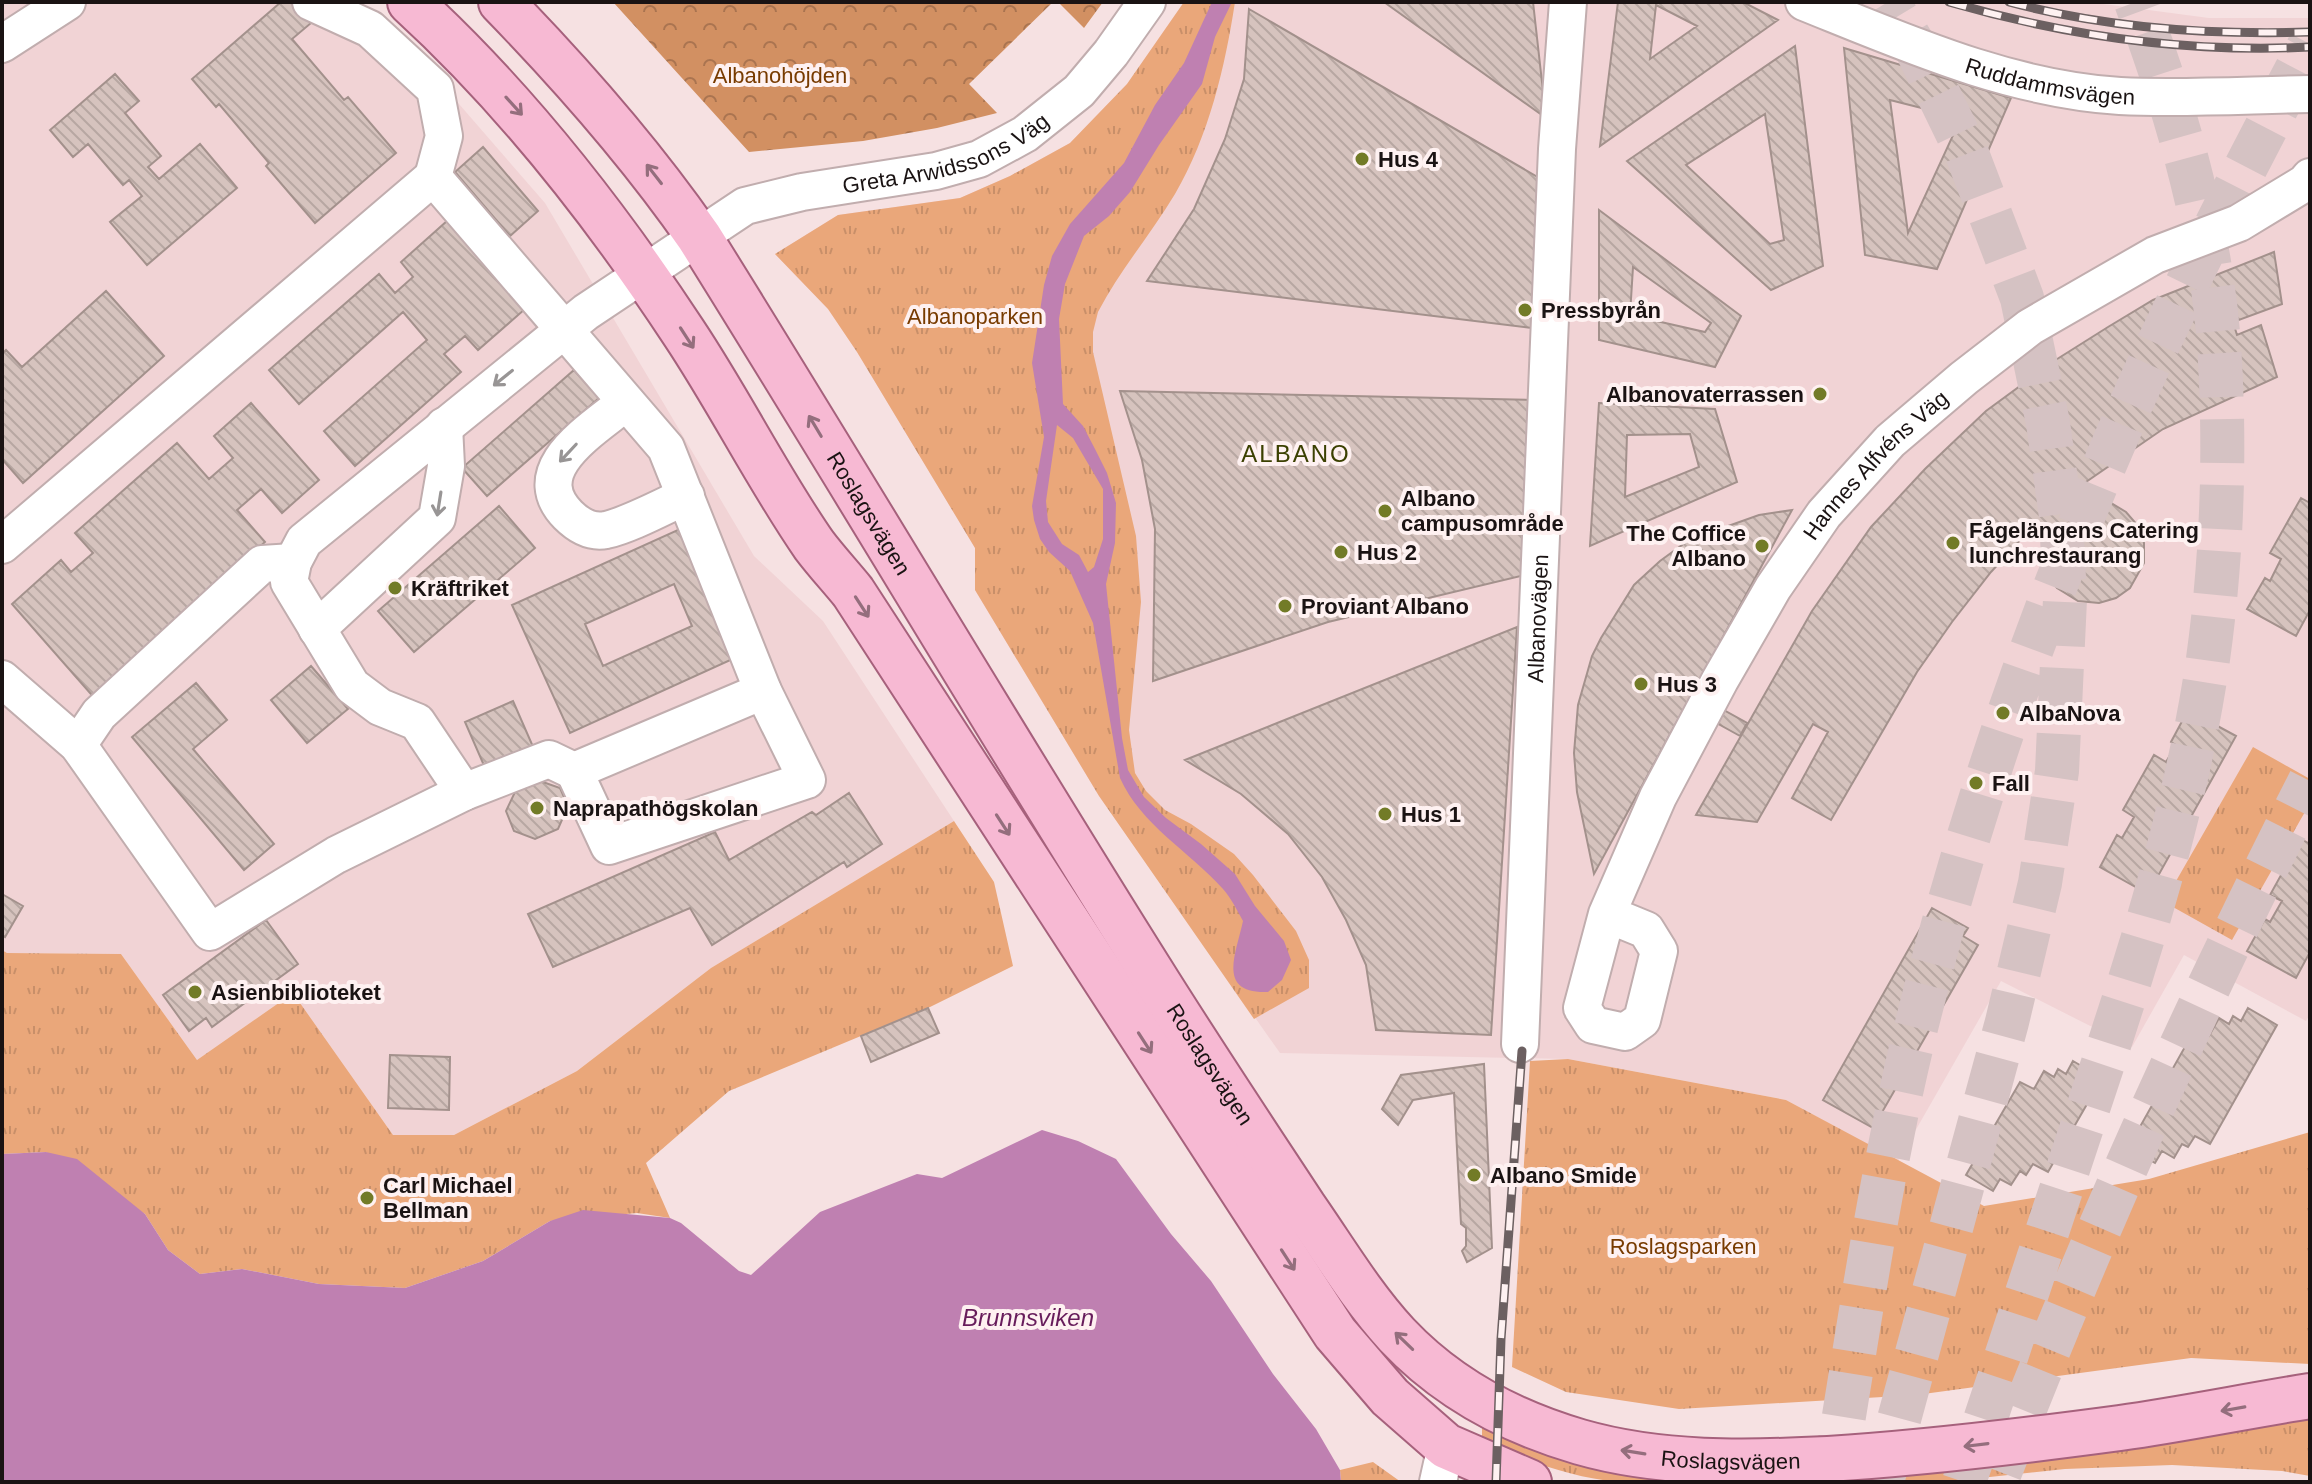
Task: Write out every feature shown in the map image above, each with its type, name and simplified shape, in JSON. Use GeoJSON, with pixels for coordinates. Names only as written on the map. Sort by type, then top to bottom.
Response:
{"type":"FeatureCollection","features":[{"type":"Feature","properties":{"kind":"main road","name":"Roslagsvägen"},"geometry":{"type":"LineString","coordinates":[[410,2],[461,49],[530,124],[604,218],[685,334],[814,545],[853,592],[1335,1333],[1442,1464],[1529,1482]]}},
{"type":"Feature","properties":{"kind":"main road","name":"Roslagsvägen"},"geometry":{"type":"LineString","coordinates":[[501,2],[570,73],[657,177],[699,237],[1014,754],[1218,1079],[1364,1296],[1400,1338],[1448,1380],[1480,1403],[1584,1443],[1681,1459],[1753,1462],[1900,1454],[2123,1428],[2310,1396]]}},
{"type":"Feature","properties":{"kind":"street"},"geometry":{"type":"LineString","coordinates":[[2,44],[67,2]]}},
{"type":"Feature","properties":{"kind":"street"},"geometry":{"type":"LineString","coordinates":[[2,545],[433,177],[444,136],[435,89],[370,29],[311,2]]}},
{"type":"Feature","properties":{"kind":"street","name":"Greta Arwidssons Väg"},"geometry":{"type":"LineString","coordinates":[[564,329],[751,204],[802,192],[936,171],[979,159],[1006,145],[1025,134],[1079,91],[1147,2]]}},
{"type":"Feature","properties":{"kind":"street","name":"Albanovägen"},"geometry":{"type":"LineString","coordinates":[[1520,1044],[1557,149],[1568,2]]}},
{"type":"Feature","properties":{"kind":"street","name":"Ruddammsvägen"},"geometry":{"type":"LineString","coordinates":[[1804,2],[1952,61],[2043,85],[2119,96],[2310,94]]}},
{"type":"Feature","properties":{"kind":"street"},"geometry":{"type":"LineString","coordinates":[[7,691],[57,737],[210,932],[336,855],[464,792],[549,759],[574,771],[609,846],[807,780],[763,691],[666,448],[433,177]]}},
{"type":"Feature","properties":{"kind":"street","name":"Hannes Alfvéns Väg"},"geometry":{"type":"LineString","coordinates":[[1607,914],[1658,797],[1773,588],[1824,514],[1890,441],[2030,327],[2155,255],[2239,223],[2310,177]]}},
{"type":"Feature","properties":{"kind":"street"},"geometry":{"type":"LineString","coordinates":[[464,792],[417,722],[380,707],[352,686],[289,582],[293,562],[304,541],[564,329]]}},
{"type":"Feature","properties":{"kind":"street"},"geometry":{"type":"LineString","coordinates":[[626,402],[567,452],[554,469],[552,485],[560,507],[579,527],[604,531],[686,496]]}},
{"type":"Feature","properties":{"kind":"street"},"geometry":{"type":"LineString","coordinates":[[317,629],[437,518],[446,466],[444,426]]}},
{"type":"Feature","properties":{"kind":"street"},"geometry":{"type":"LineString","coordinates":[[57,737],[99,714],[262,564],[293,562]]}},
{"type":"Feature","properties":{"kind":"street"},"geometry":{"type":"LineString","coordinates":[[574,771],[763,691]]}},
{"type":"Feature","properties":{"kind":"shaded area","name":"Kräftriket"},"geometry":{"type":"Polygon","coordinates":[[[2,2],[351,2],[433,74],[545,203],[754,556],[823,621],[954,821],[711,968],[577,1071],[454,1135],[393,1135],[293,993],[197,1060],[121,954],[7,953],[2,950],[2,2]]]}},
{"type":"Feature","properties":{"kind":"shaded area","name":"Albano campusområde"},"geometry":{"type":"Polygon","coordinates":[[[1184,2],[2088,2],[2209,18],[2310,18],[2310,1014],[2306,1021],[2184,955],[2132,1047],[2001,981],[1898,1161],[1786,1100],[1568,1059],[1280,1053],[1099,796],[975,590],[975,548],[857,352],[828,309],[775,254],[838,215],[960,198],[1010,176],[1070,143],[1127,84],[1184,2]]]}},
{"type":"Feature","properties":{"kind":"green space","name":"Albanohöjden"},"geometry":{"type":"Polygon","coordinates":[[[613,2],[1053,2],[969,84],[997,113],[937,128],[863,141],[749,152],[613,2]]]}},
{"type":"Feature","properties":{"kind":"green space"},"geometry":{"type":"Polygon","coordinates":[[[1058,2],[1103,2],[1084,28],[1058,2]]]}},
{"type":"Feature","properties":{"kind":"green space","name":"Albanoparken"},"geometry":{"type":"Polygon","coordinates":[[[1184,2],[1235,2],[1221,76],[1187,172],[1098,312],[1093,332],[1093,352],[1136,536],[1141,602],[1129,730],[1135,773],[1146,791],[1165,810],[1234,854],[1296,931],[1309,960],[1309,988],[1254,1019],[1099,796],[975,590],[975,548],[857,352],[828,309],[775,254],[838,215],[960,198],[1010,176],[1070,143],[1127,84],[1184,2]]]}},
{"type":"Feature","properties":{"kind":"green space"},"geometry":{"type":"Polygon","coordinates":[[[2253,747],[2310,779],[2310,803],[2232,940],[2164,902],[2253,747]]]}},
{"type":"Feature","properties":{"kind":"green space"},"geometry":{"type":"Polygon","coordinates":[[[954,821],[994,882],[1013,966],[928,1008],[729,1091],[646,1163],[670,1218],[637,1213],[550,1221],[483,1261],[405,1288],[319,1284],[242,1269],[200,1274],[168,1250],[145,1214],[46,1152],[2,1154],[2,950],[7,953],[121,954],[197,1060],[293,993],[393,1135],[454,1135],[577,1071],[711,968],[954,821]]]}},
{"type":"Feature","properties":{"kind":"green space","name":"Roslagsparken"},"geometry":{"type":"Polygon","coordinates":[[[1568,1059],[1786,1100],[1984,1206],[2149,1179],[2310,1132],[2310,1364],[2191,1358],[1916,1395],[1679,1409],[1566,1392],[1512,1367],[1530,1061],[1568,1059]]]}},
{"type":"Feature","properties":{"kind":"green space"},"geometry":{"type":"Polygon","coordinates":[[[2310,1417],[2310,1476],[2282,1471],[2172,1465],[2065,1469],[1943,1482],[1730,1482],[1863,1478],[1989,1467],[2310,1417]]]}},
{"type":"Feature","properties":{"kind":"green space"},"geometry":{"type":"Polygon","coordinates":[[[1482,1426],[1505,1435],[1699,1482],[1618,1482],[1565,1472],[1531,1461],[1482,1438],[1482,1426]]]}},
{"type":"Feature","properties":{"kind":"green space"},"geometry":{"type":"Polygon","coordinates":[[[1373,1462],[1401,1482],[1341,1482],[1340,1470],[1373,1462]]]}},
{"type":"Feature","properties":{"kind":"water"},"geometry":{"type":"Polygon","coordinates":[[[1212,2],[1232,2],[1215,37],[1202,84],[1130,192],[1109,216],[1084,236],[1065,284],[1059,319],[1063,404],[1083,426],[1107,473],[1116,503],[1115,543],[1106,584],[1128,770],[1144,797],[1235,874],[1255,906],[1284,941],[1291,960],[1282,980],[1268,992],[1252,991],[1235,979],[1234,958],[1243,921],[1229,896],[1140,810],[1120,778],[1093,623],[1070,571],[1040,539],[1032,506],[1044,437],[1032,363],[1044,285],[1052,256],[1070,224],[1124,163],[1155,105],[1184,63],[1212,2]],[[1057,425],[1046,501],[1048,522],[1062,544],[1079,555],[1088,572],[1094,567],[1103,539],[1103,489],[1073,438],[1057,425]]]}},
{"type":"Feature","properties":{"kind":"water","name":"Brunnsviken"},"geometry":{"type":"Polygon","coordinates":[[[1042,1130],[1078,1141],[1116,1159],[1171,1234],[1211,1281],[1273,1374],[1316,1429],[1340,1470],[1341,1482],[2,1482],[2,1154],[46,1152],[77,1159],[145,1214],[168,1250],[200,1274],[242,1269],[319,1284],[405,1288],[483,1261],[550,1221],[583,1210],[670,1218],[681,1223],[739,1271],[751,1275],[820,1212],[917,1174],[942,1178],[1042,1130]]]}},
{"type":"Feature","properties":{"kind":"building"},"geometry":{"type":"Polygon","coordinates":[[[281,2],[292,2],[311,23],[292,39],[344,100],[348,97],[396,153],[315,223],[219,104],[216,107],[192,79],[281,2]]]}},
{"type":"Feature","properties":{"kind":"building"},"geometry":{"type":"Polygon","coordinates":[[[1384,2],[1533,2],[1546,118],[1384,2]]]}},
{"type":"Feature","properties":{"kind":"building"},"geometry":{"type":"Polygon","coordinates":[[[1618,2],[1743,2],[1778,20],[1600,146],[1618,2]],[[1656,5],[1650,59],[1697,26],[1656,5]]]}},
{"type":"Feature","properties":{"kind":"building","name":"Hus 4"},"geometry":{"type":"Polygon","coordinates":[[[1249,9],[1541,179],[1540,329],[1147,281],[1194,209],[1225,139],[1244,79],[1249,9]]]}},
{"type":"Feature","properties":{"kind":"building"},"geometry":{"type":"Polygon","coordinates":[[[1795,46],[1823,266],[1771,290],[1627,161],[1795,46]],[[1765,114],[1686,165],[1770,244],[1784,240],[1765,114]]]}},
{"type":"Feature","properties":{"kind":"building"},"geometry":{"type":"Polygon","coordinates":[[[1844,48],[2011,98],[1937,269],[1865,255],[1844,48]],[[1890,100],[1908,233],[1961,118],[1890,100]]]}},
{"type":"Feature","properties":{"kind":"building"},"geometry":{"type":"Polygon","coordinates":[[[115,74],[139,101],[125,113],[161,156],[148,167],[159,179],[200,144],[237,188],[147,265],[110,222],[142,196],[129,180],[123,185],[88,144],[73,157],[50,130],[115,74]]]}},
{"type":"Feature","properties":{"kind":"building"},"geometry":{"type":"Polygon","coordinates":[[[483,147],[538,211],[510,236],[455,172],[483,147]]]}},
{"type":"Feature","properties":{"kind":"building"},"geometry":{"type":"Polygon","coordinates":[[[1599,210],[1741,316],[1715,367],[1599,340],[1599,210]],[[1633,267],[1630,315],[1705,332],[1711,323],[1633,267]]]}},
{"type":"Feature","properties":{"kind":"building"},"geometry":{"type":"Polygon","coordinates":[[[447,221],[525,309],[478,350],[465,336],[444,354],[461,372],[355,466],[324,431],[427,340],[403,312],[299,404],[269,370],[379,274],[395,293],[413,277],[401,262],[447,221]]]}},
{"type":"Feature","properties":{"kind":"building"},"geometry":{"type":"Polygon","coordinates":[[[2274,252],[2282,304],[2233,322],[2237,335],[2261,325],[2277,377],[2163,429],[2070,493],[2078,503],[2092,500],[2111,503],[2126,512],[2139,527],[2144,543],[2144,563],[2130,588],[2116,598],[2099,603],[2078,601],[2057,588],[2048,576],[2043,560],[2043,536],[2034,525],[1991,572],[1917,672],[1831,820],[1792,798],[1828,732],[1813,724],[1757,822],[1696,815],[1812,611],[1871,527],[1925,469],[1986,411],[2054,361],[2108,327],[2153,300],[2274,252]]]}},
{"type":"Feature","properties":{"kind":"building"},"geometry":{"type":"Polygon","coordinates":[[[106,291],[164,356],[23,483],[2,459],[2,354],[6,350],[22,367],[106,291]]]}},
{"type":"Feature","properties":{"kind":"building"},"geometry":{"type":"Polygon","coordinates":[[[574,370],[599,398],[487,496],[462,468],[574,370]]]}},
{"type":"Feature","properties":{"kind":"building","name":"Hus 2"},"geometry":{"type":"Polygon","coordinates":[[[1120,391],[1538,400],[1525,575],[1328,622],[1153,681],[1155,529],[1142,460],[1120,391]]]}},
{"type":"Feature","properties":{"kind":"building"},"geometry":{"type":"Polygon","coordinates":[[[251,403],[319,480],[282,513],[261,489],[237,510],[265,542],[139,654],[97,701],[12,604],[61,560],[71,572],[93,553],[75,533],[177,443],[209,479],[233,458],[214,436],[251,403]]]}},
{"type":"Feature","properties":{"kind":"building"},"geometry":{"type":"Polygon","coordinates":[[[1599,403],[1715,409],[1737,482],[1590,546],[1599,403]],[[1690,434],[1627,435],[1625,497],[1699,467],[1690,434]]]}},
{"type":"Feature","properties":{"kind":"building"},"geometry":{"type":"Polygon","coordinates":[[[2301,498],[2310,503],[2310,610],[2296,636],[2247,609],[2265,578],[2270,581],[2281,559],[2270,553],[2301,498]]]}},
{"type":"Feature","properties":{"kind":"building"},"geometry":{"type":"Polygon","coordinates":[[[499,506],[535,548],[414,652],[378,611],[499,506]]]}},
{"type":"Feature","properties":{"kind":"building","name":"Hus 3"},"geometry":{"type":"Polygon","coordinates":[[[1792,510],[1594,874],[1577,792],[1574,753],[1578,705],[1592,656],[1601,638],[1634,585],[1689,540],[1759,515],[1792,510]]]}},
{"type":"Feature","properties":{"kind":"building"},"geometry":{"type":"Polygon","coordinates":[[[680,529],[737,657],[570,733],[512,605],[680,529]],[[674,584],[585,624],[603,666],[692,626],[674,584]]]}},
{"type":"Feature","properties":{"kind":"building","name":"Hus 1"},"geometry":{"type":"Polygon","coordinates":[[[1517,627],[1491,1035],[1376,1030],[1366,965],[1322,877],[1288,834],[1241,794],[1185,760],[1517,627]]]}},
{"type":"Feature","properties":{"kind":"building"},"geometry":{"type":"Polygon","coordinates":[[[311,666],[348,709],[307,743],[271,700],[311,666]]]}},
{"type":"Feature","properties":{"kind":"building"},"geometry":{"type":"Polygon","coordinates":[[[196,683],[227,720],[193,749],[274,844],[244,870],[132,737],[196,683]]]}},
{"type":"Feature","properties":{"kind":"building"},"geometry":{"type":"Polygon","coordinates":[[[1693,693],[1747,723],[1740,736],[1686,706],[1693,693]]]}},
{"type":"Feature","properties":{"kind":"building"},"geometry":{"type":"Polygon","coordinates":[[[513,701],[534,749],[486,770],[465,722],[513,701]]]}},
{"type":"Feature","properties":{"kind":"building"},"geometry":{"type":"Polygon","coordinates":[[[2188,710],[2236,736],[2148,894],[2100,867],[2117,835],[2122,838],[2134,817],[2123,810],[2154,755],[2166,762],[2176,745],[2171,742],[2188,710]]]}},
{"type":"Feature","properties":{"kind":"building","name":"Naprapathögskolan"},"geometry":{"type":"Polygon","coordinates":[[[540,781],[560,788],[568,806],[558,829],[535,839],[514,831],[506,811],[515,792],[540,781]]]}},
{"type":"Feature","properties":{"kind":"building"},"geometry":{"type":"Polygon","coordinates":[[[849,793],[882,844],[847,867],[844,862],[712,945],[690,908],[553,967],[528,914],[715,832],[729,860],[812,812],[816,815],[849,793]]]}},
{"type":"Feature","properties":{"kind":"building"},"geometry":{"type":"Polygon","coordinates":[[[2301,839],[2310,844],[2310,952],[2296,978],[2247,951],[2265,919],[2270,922],[2282,901],[2270,895],[2301,839]]]}},
{"type":"Feature","properties":{"kind":"building"},"geometry":{"type":"Polygon","coordinates":[[[2,894],[23,906],[5,937],[2,935],[2,894]]]}},
{"type":"Feature","properties":{"kind":"building"},"geometry":{"type":"Polygon","coordinates":[[[1932,908],[1968,928],[1963,936],[1978,945],[1873,1128],[1823,1100],[1932,908]]]}},
{"type":"Feature","properties":{"kind":"building"},"geometry":{"type":"Polygon","coordinates":[[[266,920],[298,964],[212,1027],[206,1018],[189,1031],[163,995],[266,920]]]}},
{"type":"Feature","properties":{"kind":"building"},"geometry":{"type":"Polygon","coordinates":[[[928,1008],[939,1033],[871,1062],[861,1036],[928,1008]]]}},
{"type":"Feature","properties":{"kind":"building"},"geometry":{"type":"Polygon","coordinates":[[[2248,1008],[2277,1025],[2210,1144],[2195,1136],[2188,1147],[2182,1144],[2174,1158],[2162,1151],[2155,1163],[2128,1148],[2195,1029],[2209,1036],[2219,1018],[2229,1024],[2233,1016],[2241,1021],[2248,1008]]]}},
{"type":"Feature","properties":{"kind":"building"},"geometry":{"type":"Polygon","coordinates":[[[390,1055],[450,1057],[449,1110],[388,1108],[390,1055]]]}},
{"type":"Feature","properties":{"kind":"building"},"geometry":{"type":"Polygon","coordinates":[[[2073,1061],[2102,1078],[2048,1172],[2033,1164],[2026,1175],[2020,1171],[2011,1185],[2000,1179],[1993,1191],[1966,1175],[2020,1082],[2034,1089],[2044,1071],[2054,1077],[2058,1069],[2066,1074],[2073,1061]]]}},
{"type":"Feature","properties":{"kind":"building","name":"Albano Smide"},"geometry":{"type":"Polygon","coordinates":[[[1484,1064],[1492,1248],[1467,1262],[1462,1251],[1466,1246],[1466,1228],[1461,1224],[1454,1093],[1413,1100],[1398,1125],[1382,1109],[1401,1075],[1484,1064]]]}},
{"type":"Feature","properties":{"kind":"tunnel"},"geometry":{"type":"LineString","coordinates":[[1882,1482],[2007,1022],[2040,883],[2057,771],[2065,599],[2061,516],[2048,423],[2022,298],[1966,151],[1918,52],[1888,2]]}},
{"type":"Feature","properties":{"kind":"tunnel"},"geometry":{"type":"LineString","coordinates":[[1964,1482],[2147,924],[2195,736],[2211,632],[2219,550],[2222,468],[2221,385],[2215,300],[2190,170],[2136,2]]}},
{"type":"Feature","properties":{"kind":"tunnel"},"geometry":{"type":"LineString","coordinates":[[1833,1482],[1872,1244],[1907,1066],[1960,866],[2005,725],[2082,518],[2134,398],[2206,245],[2310,44]]}},
{"type":"Feature","properties":{"kind":"tunnel"},"geometry":{"type":"LineString","coordinates":[[2000,1472],[2146,1123],[2310,781]]}},
{"type":"Feature","properties":{"kind":"railway"},"geometry":{"type":"LineString","coordinates":[[1949,2],[2038,24],[2128,40],[2219,47],[2310,47]]}},
{"type":"Feature","properties":{"kind":"railway"},"geometry":{"type":"LineString","coordinates":[[2009,2],[2083,18],[2158,28],[2310,32]]}},
{"type":"Feature","properties":{"kind":"railway"},"geometry":{"type":"LineString","coordinates":[[1496,1482],[1501,1339],[1522,1051]]}},
{"type":"Feature","properties":{"kind":"place","name":"Hus 4"},"geometry":{"type":"Point","coordinates":[1362,159]}},
{"type":"Feature","properties":{"kind":"place","name":"Pressbyrån"},"geometry":{"type":"Point","coordinates":[1525,310]}},
{"type":"Feature","properties":{"kind":"place","name":"Albanovaterrassen"},"geometry":{"type":"Point","coordinates":[1820,394]}},
{"type":"Feature","properties":{"kind":"place","name":"Albano campusområde"},"geometry":{"type":"Point","coordinates":[1385,511]}},
{"type":"Feature","properties":{"kind":"place","name":"Fågelängens Catering lunchrestaurang"},"geometry":{"type":"Point","coordinates":[1953,543]}},
{"type":"Feature","properties":{"kind":"place","name":"The Coffice Albano"},"geometry":{"type":"Point","coordinates":[1762,546]}},
{"type":"Feature","properties":{"kind":"place","name":"Hus 2"},"geometry":{"type":"Point","coordinates":[1341,552]}},
{"type":"Feature","properties":{"kind":"place","name":"Kräftriket"},"geometry":{"type":"Point","coordinates":[395,588]}},
{"type":"Feature","properties":{"kind":"place","name":"Proviant Albano"},"geometry":{"type":"Point","coordinates":[1285,606]}},
{"type":"Feature","properties":{"kind":"place","name":"Hus 3"},"geometry":{"type":"Point","coordinates":[1641,684]}},
{"type":"Feature","properties":{"kind":"place","name":"AlbaNova"},"geometry":{"type":"Point","coordinates":[2003,713]}},
{"type":"Feature","properties":{"kind":"place","name":"Fall"},"geometry":{"type":"Point","coordinates":[1976,783]}},
{"type":"Feature","properties":{"kind":"place","name":"Naprapathögskolan"},"geometry":{"type":"Point","coordinates":[537,808]}},
{"type":"Feature","properties":{"kind":"place","name":"Hus 1"},"geometry":{"type":"Point","coordinates":[1385,814]}},
{"type":"Feature","properties":{"kind":"place","name":"Asienbiblioteket"},"geometry":{"type":"Point","coordinates":[195,992]}},
{"type":"Feature","properties":{"kind":"place","name":"Albano Smide"},"geometry":{"type":"Point","coordinates":[1474,1175]}},
{"type":"Feature","properties":{"kind":"place","name":"Carl Michael Bellman"},"geometry":{"type":"Point","coordinates":[367,1198]}},
{"type":"Feature","properties":{"kind":"district","name":"ALBANO"},"geometry":{"type":"Point","coordinates":[1296,454]}}]}
